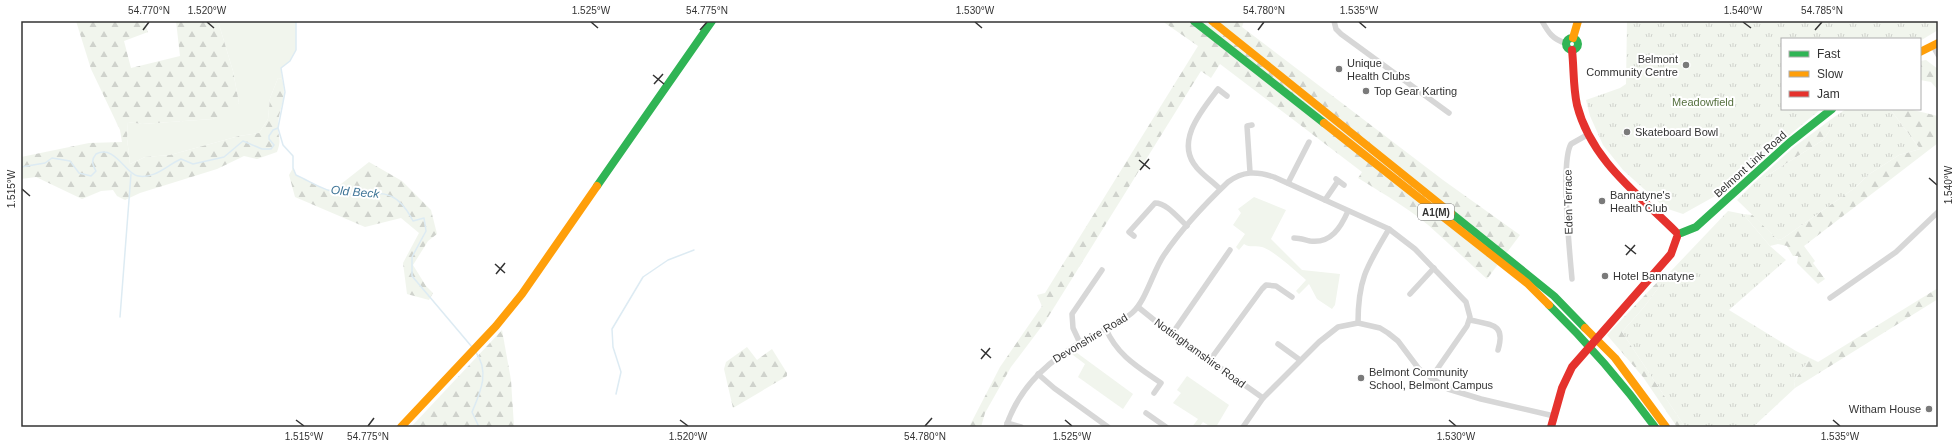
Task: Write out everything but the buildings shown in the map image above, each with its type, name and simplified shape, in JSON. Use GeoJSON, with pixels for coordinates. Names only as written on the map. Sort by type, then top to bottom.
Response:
{"type":"FeatureCollection","features":[{"type":"Feature","properties":{"kind":"main road"},"geometry":{"type":"LineString","coordinates":[[401,427],[496,326],[546,260],[712,21]]}},
{"type":"Feature","properties":{"kind":"main road","name":"A1(M)"},"geometry":{"type":"LineString","coordinates":[[1194,21],[1527,283],[1588,343],[1625,386],[1655,427]]}},
{"type":"Feature","properties":{"kind":"main road","name":"A1(M)"},"geometry":{"type":"LineString","coordinates":[[1212,21],[1554,296],[1615,358],[1666,427]]}},
{"type":"Feature","properties":{"kind":"main road"},"geometry":{"type":"LineString","coordinates":[[1551,427],[1564,381],[1578,360],[1671,254],[1678,234],[1603,160],[1587,135],[1577,102],[1572,50],[1576,48],[1578,44],[1570,40],[1578,21]]}},
{"type":"Feature","properties":{"kind":"main road"},"geometry":{"type":"LineString","coordinates":[[1921,52],[1935,45]]}},
{"type":"Feature","properties":{"kind":"main road","name":"Belmont Link Road"},"geometry":{"type":"LineString","coordinates":[[1678,234],[1696,227],[1789,143],[1831,110]]}},
{"type":"Feature","properties":{"kind":"street"},"geometry":{"type":"LineString","coordinates":[[1334,21],[1336,29],[1341,34],[1450,113]]}},
{"type":"Feature","properties":{"kind":"street"},"geometry":{"type":"LineString","coordinates":[[1542,21],[1549,34],[1554,38],[1570,40]]}},
{"type":"Feature","properties":{"kind":"street"},"geometry":{"type":"LineString","coordinates":[[1935,45],[1938,55]]}},
{"type":"Feature","properties":{"kind":"street"},"geometry":{"type":"LineString","coordinates":[[1220,189],[1197,168],[1191,156],[1188,142],[1199,116],[1218,89],[1227,96]]}},
{"type":"Feature","properties":{"kind":"street"},"geometry":{"type":"LineString","coordinates":[[1252,125],[1247,126],[1250,172],[1261,173],[1288,183],[1389,229],[1415,249],[1466,302],[1470,310],[1470,320],[1431,378]]}},
{"type":"Feature","properties":{"kind":"street","name":"Eden Terrace"},"geometry":{"type":"LineString","coordinates":[[1572,279],[1568,232],[1568,155],[1571,144],[1587,135]]}},
{"type":"Feature","properties":{"kind":"street"},"geometry":{"type":"LineString","coordinates":[[1288,183],[1309,142]]}},
{"type":"Feature","properties":{"kind":"street","name":"Devonshire Road"},"geometry":{"type":"LineString","coordinates":[[1007,425],[1015,403],[1038,374],[1056,358],[1080,342],[1106,329],[1132,313],[1138,307],[1157,266],[1187,226],[1220,189],[1235,176],[1250,172]]}},
{"type":"Feature","properties":{"kind":"street"},"geometry":{"type":"LineString","coordinates":[[1325,200],[1337,180],[1344,185]]}},
{"type":"Feature","properties":{"kind":"street"},"geometry":{"type":"LineString","coordinates":[[1134,236],[1129,232],[1155,203],[1160,203],[1187,226]]}},
{"type":"Feature","properties":{"kind":"street"},"geometry":{"type":"LineString","coordinates":[[1296,235],[1302,238],[1318,241],[1330,238],[1341,226],[1348,211]]}},
{"type":"Feature","properties":{"kind":"street"},"geometry":{"type":"LineString","coordinates":[[1830,298],[1896,252],[1938,212]]}},
{"type":"Feature","properties":{"kind":"street"},"geometry":{"type":"LineString","coordinates":[[1358,323],[1359,291],[1362,279],[1368,265],[1389,229]]}},
{"type":"Feature","properties":{"kind":"street"},"geometry":{"type":"LineString","coordinates":[[1172,334],[1230,250]]}},
{"type":"Feature","properties":{"kind":"street"},"geometry":{"type":"LineString","coordinates":[[1410,294],[1434,268]]}},
{"type":"Feature","properties":{"kind":"street"},"geometry":{"type":"LineString","coordinates":[[1080,342],[1073,328],[1072,314],[1102,270]]}},
{"type":"Feature","properties":{"kind":"street"},"geometry":{"type":"LineString","coordinates":[[1210,360],[1266,285],[1276,286],[1292,297]]}},
{"type":"Feature","properties":{"kind":"street","name":"Nottinghamshire Road"},"geometry":{"type":"LineString","coordinates":[[1138,307],[1172,334],[1262,398]]}},
{"type":"Feature","properties":{"kind":"street"},"geometry":{"type":"LineString","coordinates":[[1470,320],[1493,325],[1497,328],[1502,339],[1498,350]]}},
{"type":"Feature","properties":{"kind":"street"},"geometry":{"type":"LineString","coordinates":[[1243,427],[1262,398],[1332,331],[1343,325],[1358,323],[1380,328],[1388,333],[1398,341],[1419,370],[1448,389],[1461,394],[1554,416]]}},
{"type":"Feature","properties":{"kind":"street"},"geometry":{"type":"LineString","coordinates":[[1106,329],[1111,340],[1120,352],[1161,383],[1154,393]]}},
{"type":"Feature","properties":{"kind":"street"},"geometry":{"type":"LineString","coordinates":[[1278,344],[1300,360]]}},
{"type":"Feature","properties":{"kind":"street"},"geometry":{"type":"LineString","coordinates":[[1038,374],[1054,388],[1108,427]]}},
{"type":"Feature","properties":{"kind":"street"},"geometry":{"type":"LineString","coordinates":[[1146,413],[1166,427]]}},
{"type":"Feature","properties":{"kind":"street"},"geometry":{"type":"LineString","coordinates":[[1007,425],[1021,427]]}},
{"type":"Feature","properties":{"kind":"green space"},"geometry":{"type":"Polygon","coordinates":[[[76,21],[144,21],[148,32],[124,41],[131,68],[180,56],[176,21],[218,21],[233,71],[239,103],[228,112],[213,119],[142,124],[128,122],[127,138],[130,164],[145,157],[170,155],[239,136],[259,133],[268,119],[270,98],[278,78],[282,79],[284,92],[278,121],[280,141],[277,152],[257,159],[244,156],[217,169],[140,193],[125,200],[117,196],[113,190],[101,191],[82,199],[36,177],[21,179],[21,157],[89,143],[122,142],[120,130],[91,69],[76,21]]]}},
{"type":"Feature","properties":{"kind":"green space"},"geometry":{"type":"Polygon","coordinates":[[[218,21],[296,21],[296,50],[290,61],[281,68],[282,79],[278,78],[270,98],[268,119],[259,133],[239,136],[170,155],[145,157],[130,164],[127,138],[128,122],[142,124],[213,119],[239,103],[233,71],[218,21]]]}},
{"type":"Feature","properties":{"kind":"green space"},"geometry":{"type":"Polygon","coordinates":[[[1162,21],[1244,21],[1242,27],[1443,180],[1520,235],[1487,279],[1428,225],[1399,204],[1358,178],[1362,172],[1220,64],[1211,78],[1201,71],[1045,322],[1011,367],[985,413],[981,427],[969,427],[1000,367],[1042,306],[1037,295],[1045,293],[1198,46],[1162,21]]]}},
{"type":"Feature","properties":{"kind":"green space","name":"Meadowfield"},"geometry":{"type":"Polygon","coordinates":[[[1627,21],[1938,21],[1938,30],[1921,40],[1921,38],[1781,38],[1781,110],[1820,110],[1717,195],[1683,214],[1665,208],[1623,170],[1603,145],[1590,116],[1586,100],[1620,88],[1626,84],[1627,21]]]}},
{"type":"Feature","properties":{"kind":"green space"},"geometry":{"type":"Polygon","coordinates":[[[1926,60],[1938,69],[1938,90],[1931,82],[1921,80],[1921,61],[1926,60]]]}},
{"type":"Feature","properties":{"kind":"green space"},"geometry":{"type":"Polygon","coordinates":[[[1845,110],[1891,110],[1920,149],[1899,155],[1868,175],[1856,187],[1782,239],[1778,240],[1737,200],[1755,182],[1823,140],[1830,130],[1830,120],[1845,110]]]}},
{"type":"Feature","properties":{"kind":"green space"},"geometry":{"type":"Polygon","coordinates":[[[1891,110],[1913,110],[1938,116],[1938,143],[1804,246],[1815,261],[1813,263],[1825,279],[1818,284],[1797,263],[1798,256],[1793,256],[1787,246],[1778,244],[1770,246],[1743,214],[1753,215],[1778,240],[1782,239],[1856,187],[1868,175],[1899,155],[1920,149],[1891,110]]]}},
{"type":"Feature","properties":{"kind":"green space"},"geometry":{"type":"Polygon","coordinates":[[[1830,120],[1830,130],[1823,140],[1755,182],[1794,147],[1830,120]]]}},
{"type":"Feature","properties":{"kind":"green space"},"geometry":{"type":"Polygon","coordinates":[[[369,162],[402,181],[431,210],[437,234],[428,241],[413,265],[426,286],[433,293],[429,300],[407,294],[403,263],[419,233],[401,218],[365,227],[295,197],[289,175],[293,168],[296,175],[326,190],[336,188],[369,162]]]}},
{"type":"Feature","properties":{"kind":"green space"},"geometry":{"type":"Polygon","coordinates":[[[1254,197],[1286,210],[1271,239],[1302,270],[1340,274],[1335,305],[1332,309],[1317,299],[1309,284],[1299,294],[1296,291],[1306,280],[1272,252],[1262,247],[1248,246],[1244,244],[1239,250],[1236,247],[1245,234],[1233,225],[1241,213],[1238,209],[1254,197]]]}},
{"type":"Feature","properties":{"kind":"green space"},"geometry":{"type":"Polygon","coordinates":[[[1728,211],[1743,214],[1770,246],[1786,260],[1729,310],[1810,358],[1794,381],[1795,388],[1753,427],[1685,427],[1622,332],[1644,307],[1670,272],[1728,211]]]}},
{"type":"Feature","properties":{"kind":"green space"},"geometry":{"type":"Polygon","coordinates":[[[1664,275],[1668,275],[1644,307],[1622,332],[1685,427],[1677,427],[1643,377],[1607,335],[1664,275]]]}},
{"type":"Feature","properties":{"kind":"green space"},"geometry":{"type":"Polygon","coordinates":[[[1938,288],[1938,299],[1795,388],[1794,381],[1810,358],[1818,362],[1938,288]]]}},
{"type":"Feature","properties":{"kind":"green space"},"geometry":{"type":"Polygon","coordinates":[[[502,330],[511,380],[514,427],[411,427],[502,330]]]}},
{"type":"Feature","properties":{"kind":"green space"},"geometry":{"type":"Polygon","coordinates":[[[747,347],[757,360],[772,349],[787,373],[787,376],[733,408],[724,369],[726,362],[747,347]]]}},
{"type":"Feature","properties":{"kind":"green space"},"geometry":{"type":"Polygon","coordinates":[[[1073,350],[1133,394],[1123,409],[1078,377],[1085,364],[1069,352],[1073,350]]]}},
{"type":"Feature","properties":{"kind":"green space"},"geometry":{"type":"Polygon","coordinates":[[[1187,376],[1229,405],[1216,427],[1211,427],[1203,422],[1199,427],[1192,427],[1198,419],[1173,403],[1181,393],[1177,390],[1187,376]]]}},
{"type":"Feature","properties":{"kind":"waterway","name":"Old Beck"},"geometry":{"type":"LineString","coordinates":[[296,21],[296,50],[290,61],[281,68],[285,92],[278,128],[283,145],[293,156],[293,168],[296,175],[333,192],[351,194],[372,193],[390,196],[398,200],[413,221],[424,218],[426,231],[412,257],[412,276],[472,347]]}},
{"type":"Feature","properties":{"kind":"waterway"},"geometry":{"type":"LineString","coordinates":[[21,167],[45,163],[52,158],[70,161],[79,173],[91,176],[96,171],[93,164],[93,158],[96,154],[103,152],[114,156],[134,174],[144,176],[155,174],[181,159],[193,164],[224,157],[243,141],[262,149],[271,149],[274,145],[269,139],[269,136],[273,130],[278,128]]}},
{"type":"Feature","properties":{"kind":"waterway"},"geometry":{"type":"LineString","coordinates":[[120,317],[131,174]]}},
{"type":"Feature","properties":{"kind":"waterway"},"geometry":{"type":"LineString","coordinates":[[616,394],[621,372],[613,347],[612,329],[643,277],[668,260],[694,250]]}},
{"type":"Feature","properties":{"kind":"waterway","name":"Old Beck"},"geometry":{"type":"LineString","coordinates":[[475,351],[480,359],[483,374],[481,389],[472,412],[479,427]]}},
{"type":"Feature","properties":{"kind":"traffic: fast"},"geometry":{"type":"LineString","coordinates":[[597,186],[712,21]]}},
{"type":"Feature","properties":{"kind":"traffic: fast"},"geometry":{"type":"LineString","coordinates":[[1194,21],[1324,123]]}},
{"type":"Feature","properties":{"kind":"traffic: fast"},"geometry":{"type":"LineString","coordinates":[[1572,38],[1576,40],[1578,44],[1576,48],[1572,50],[1568,48],[1566,44],[1568,40],[1572,38]]}},
{"type":"Feature","properties":{"kind":"traffic: fast"},"geometry":{"type":"LineString","coordinates":[[1681,233],[1696,227],[1789,143],[1831,110]]}},
{"type":"Feature","properties":{"kind":"traffic: fast"},"geometry":{"type":"LineString","coordinates":[[1451,213],[1554,296],[1585,328]]}},
{"type":"Feature","properties":{"kind":"traffic: fast"},"geometry":{"type":"LineString","coordinates":[[1549,305],[1605,364],[1655,427]]}},
{"type":"Feature","properties":{"kind":"traffic: slow"},"geometry":{"type":"LineString","coordinates":[[1212,21],[1451,213]]}},
{"type":"Feature","properties":{"kind":"traffic: slow"},"geometry":{"type":"LineString","coordinates":[[1573,38],[1578,21]]}},
{"type":"Feature","properties":{"kind":"traffic: slow"},"geometry":{"type":"LineString","coordinates":[[1921,52],[1938,43]]}},
{"type":"Feature","properties":{"kind":"traffic: slow"},"geometry":{"type":"LineString","coordinates":[[1324,123],[1527,283],[1549,305]]}},
{"type":"Feature","properties":{"kind":"traffic: slow"},"geometry":{"type":"LineString","coordinates":[[401,427],[496,326],[522,294],[597,186]]}},
{"type":"Feature","properties":{"kind":"traffic: slow"},"geometry":{"type":"LineString","coordinates":[[1585,328],[1615,358],[1666,427]]}},
{"type":"Feature","properties":{"kind":"traffic: jam"},"geometry":{"type":"LineString","coordinates":[[1572,50],[1577,105],[1584,125],[1593,143],[1618,175],[1676,232]]}},
{"type":"Feature","properties":{"kind":"traffic: jam"},"geometry":{"type":"LineString","coordinates":[[1551,427],[1562,388],[1572,367],[1671,254],[1677,237]]}},
{"type":"Feature","properties":{"kind":"place","name":"Belmont Community Centre"},"geometry":{"type":"Point","coordinates":[1686,65]}},
{"type":"Feature","properties":{"kind":"place","name":"Unique Health Clubs"},"geometry":{"type":"Point","coordinates":[1339,69]}},
{"type":"Feature","properties":{"kind":"place","name":"Top Gear Karting"},"geometry":{"type":"Point","coordinates":[1366,91]}},
{"type":"Feature","properties":{"kind":"place","name":"Skateboard Bowl"},"geometry":{"type":"Point","coordinates":[1627,132]}},
{"type":"Feature","properties":{"kind":"place","name":"Bannatyne's Health Club"},"geometry":{"type":"Point","coordinates":[1602,201]}},
{"type":"Feature","properties":{"kind":"place","name":"Hotel Bannatyne"},"geometry":{"type":"Point","coordinates":[1605,276]}},
{"type":"Feature","properties":{"kind":"place","name":"Belmont Community School, Belmont Campus"},"geometry":{"type":"Point","coordinates":[1361,378]}},
{"type":"Feature","properties":{"kind":"place","name":"Witham House"},"geometry":{"type":"Point","coordinates":[1929,409]}}]}
